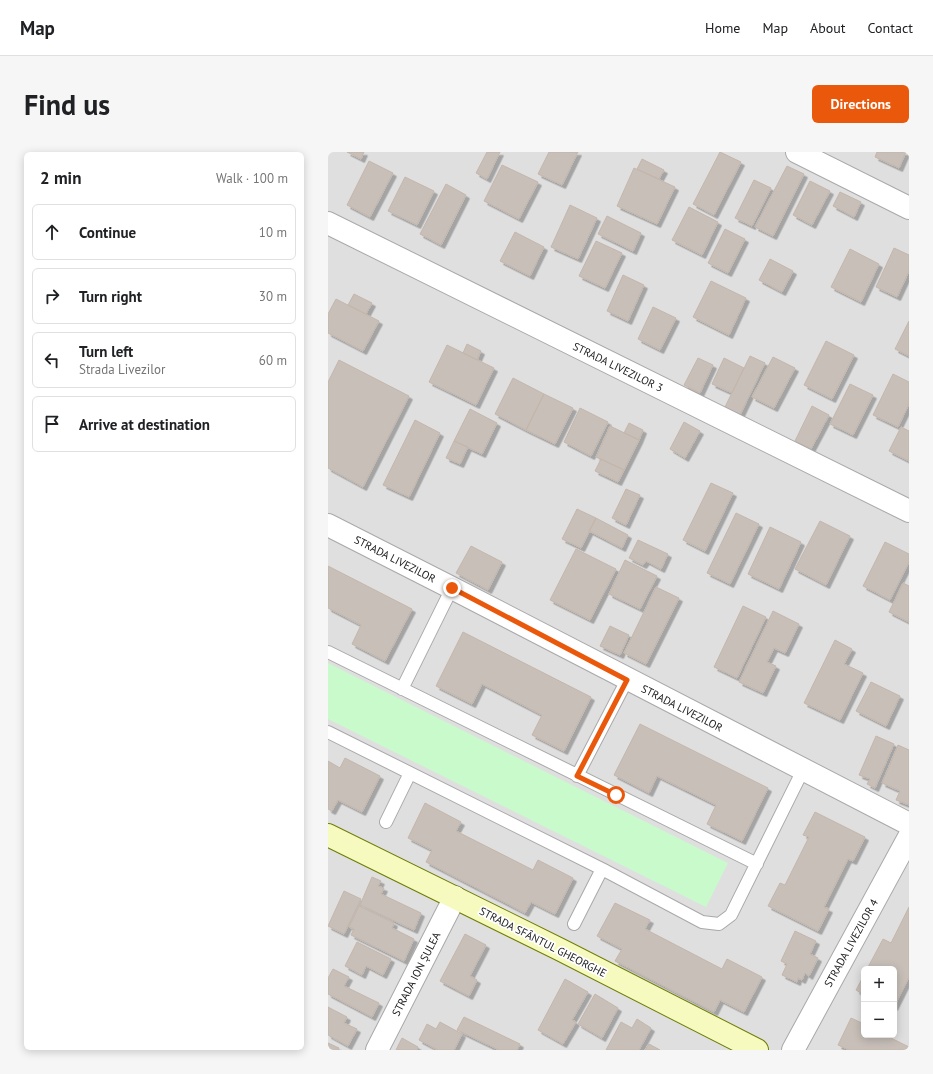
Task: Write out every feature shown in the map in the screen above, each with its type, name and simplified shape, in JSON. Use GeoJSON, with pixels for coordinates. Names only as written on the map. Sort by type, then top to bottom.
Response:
{"type":"FeatureCollection","features":[{"type":"Feature","properties":{"kind":"street"},"geometry":{"type":"LineString","coordinates":[[797,152],[909,208]]}},
{"type":"Feature","properties":{"kind":"street","name":"STRADA LIVEZILOR 3"},"geometry":{"type":"LineString","coordinates":[[328,223],[909,511]]}},
{"type":"Feature","properties":{"kind":"street","name":"STRADA LIVEZILOR"},"geometry":{"type":"LineString","coordinates":[[328,525],[909,824]]}},
{"type":"Feature","properties":{"kind":"street","name":"STRADA SFÂNTUL GHEORGHE"},"geometry":{"type":"LineString","coordinates":[[328,836],[455,897],[757,1050]]}},
{"type":"Feature","properties":{"kind":"street","name":"STRADA LIVEZILOR 4"},"geometry":{"type":"LineString","coordinates":[[793,1050],[909,837]]}},
{"type":"Feature","properties":{"kind":"street","name":"STRADA ION ȘULEA"},"geometry":{"type":"LineString","coordinates":[[377,1050],[455,897]]}},
{"type":"Feature","properties":{"kind":"lane"},"geometry":{"type":"LineString","coordinates":[[402,689],[452,588]]}},
{"type":"Feature","properties":{"kind":"lane"},"geometry":{"type":"LineString","coordinates":[[328,652],[756,864]]}},
{"type":"Feature","properties":{"kind":"lane"},"geometry":{"type":"LineString","coordinates":[[577,776],[627,680]]}},
{"type":"Feature","properties":{"kind":"lane"},"geometry":{"type":"LineString","coordinates":[[328,732],[602,869],[702,922],[719,924],[730,915],[803,770]]}},
{"type":"Feature","properties":{"kind":"lane"},"geometry":{"type":"LineString","coordinates":[[386,822],[410,773]]}},
{"type":"Feature","properties":{"kind":"lane"},"geometry":{"type":"LineString","coordinates":[[574,924],[602,869]]}},
{"type":"Feature","properties":{"kind":"shaded area"},"geometry":{"type":"Polygon","coordinates":[[[328,152],[909,152],[909,1050],[328,1050],[328,152]]]}},
{"type":"Feature","properties":{"kind":"green space"},"geometry":{"type":"Polygon","coordinates":[[[328,663],[728,863],[706,907],[328,719],[328,663]]]}},
{"type":"Feature","properties":{"kind":"building"},"geometry":{"type":"Polygon","coordinates":[[[347,152],[364,152],[361,159],[347,152]]]}},
{"type":"Feature","properties":{"kind":"building"},"geometry":{"type":"Polygon","coordinates":[[[487,152],[500,152],[487,179],[476,173],[487,152]]]}},
{"type":"Feature","properties":{"kind":"building"},"geometry":{"type":"Polygon","coordinates":[[[549,152],[578,152],[562,185],[538,174],[549,152]]]}},
{"type":"Feature","properties":{"kind":"building"},"geometry":{"type":"Polygon","coordinates":[[[720,152],[741,162],[714,215],[693,204],[720,152]]]}},
{"type":"Feature","properties":{"kind":"building"},"geometry":{"type":"Polygon","coordinates":[[[877,152],[906,152],[899,168],[875,157],[877,152]]]}},
{"type":"Feature","properties":{"kind":"building"},"geometry":{"type":"Polygon","coordinates":[[[642,159],[664,170],[659,179],[637,169],[642,159]]]}},
{"type":"Feature","properties":{"kind":"building"},"geometry":{"type":"Polygon","coordinates":[[[369,161],[393,173],[370,217],[347,205],[369,161]]]}},
{"type":"Feature","properties":{"kind":"building"},"geometry":{"type":"Polygon","coordinates":[[[502,165],[538,182],[519,219],[484,201],[502,165]]]}},
{"type":"Feature","properties":{"kind":"building"},"geometry":{"type":"Polygon","coordinates":[[[787,166],[804,174],[773,236],[755,227],[787,166]]]}},
{"type":"Feature","properties":{"kind":"building"},"geometry":{"type":"Polygon","coordinates":[[[634,168],[675,187],[657,224],[617,206],[634,168]]]}},
{"type":"Feature","properties":{"kind":"building"},"geometry":{"type":"Polygon","coordinates":[[[405,177],[434,191],[417,225],[388,211],[405,177]]]}},
{"type":"Feature","properties":{"kind":"building"},"geometry":{"type":"Polygon","coordinates":[[[754,180],[771,188],[752,226],[735,218],[754,180]]]}},
{"type":"Feature","properties":{"kind":"building"},"geometry":{"type":"Polygon","coordinates":[[[810,181],[830,191],[812,225],[793,215],[810,181]]]}},
{"type":"Feature","properties":{"kind":"building"},"geometry":{"type":"Polygon","coordinates":[[[446,184],[466,195],[441,245],[420,234],[446,184]]]}},
{"type":"Feature","properties":{"kind":"building"},"geometry":{"type":"Polygon","coordinates":[[[840,192],[861,202],[854,217],[833,206],[840,192]]]}},
{"type":"Feature","properties":{"kind":"building"},"geometry":{"type":"Polygon","coordinates":[[[570,205],[597,218],[578,259],[551,247],[570,205]]]}},
{"type":"Feature","properties":{"kind":"building"},"geometry":{"type":"Polygon","coordinates":[[[689,207],[718,222],[702,255],[672,240],[689,207]]]}},
{"type":"Feature","properties":{"kind":"building"},"geometry":{"type":"Polygon","coordinates":[[[607,216],[641,233],[633,251],[598,234],[607,216]]]}},
{"type":"Feature","properties":{"kind":"building"},"geometry":{"type":"Polygon","coordinates":[[[725,229],[745,239],[728,273],[708,263],[725,229]]]}},
{"type":"Feature","properties":{"kind":"building"},"geometry":{"type":"Polygon","coordinates":[[[515,232],[544,247],[530,276],[500,261],[515,232]]]}},
{"type":"Feature","properties":{"kind":"building"},"geometry":{"type":"Polygon","coordinates":[[[596,241],[622,253],[605,288],[579,276],[596,241]]]}},
{"type":"Feature","properties":{"kind":"building"},"geometry":{"type":"Polygon","coordinates":[[[894,248],[909,255],[909,271],[897,297],[876,287],[894,248]]]}},
{"type":"Feature","properties":{"kind":"building"},"geometry":{"type":"Polygon","coordinates":[[[850,249],[879,264],[861,302],[831,287],[850,249]]]}},
{"type":"Feature","properties":{"kind":"building"},"geometry":{"type":"Polygon","coordinates":[[[770,259],[793,271],[782,292],[759,280],[770,259]]]}},
{"type":"Feature","properties":{"kind":"building"},"geometry":{"type":"Polygon","coordinates":[[[623,275],[644,285],[628,321],[607,311],[623,275]]]}},
{"type":"Feature","properties":{"kind":"building"},"geometry":{"type":"Polygon","coordinates":[[[711,281],[746,298],[729,335],[693,317],[711,281]]]}},
{"type":"Feature","properties":{"kind":"building"},"geometry":{"type":"Polygon","coordinates":[[[354,294],[372,303],[366,314],[348,305],[354,294]]]}},
{"type":"Feature","properties":{"kind":"building"},"geometry":{"type":"Polygon","coordinates":[[[336,299],[379,321],[363,351],[328,333],[328,314],[336,299]]]}},
{"type":"Feature","properties":{"kind":"building"},"geometry":{"type":"Polygon","coordinates":[[[653,307],[676,318],[660,350],[638,339],[653,307]]]}},
{"type":"Feature","properties":{"kind":"building"},"geometry":{"type":"Polygon","coordinates":[[[909,321],[909,356],[895,349],[909,321]]]}},
{"type":"Feature","properties":{"kind":"building"},"geometry":{"type":"Polygon","coordinates":[[[826,341],[854,355],[832,399],[804,385],[826,341]]]}},
{"type":"Feature","properties":{"kind":"building"},"geometry":{"type":"Polygon","coordinates":[[[467,344],[481,351],[477,360],[463,353],[467,344]]]}},
{"type":"Feature","properties":{"kind":"building"},"geometry":{"type":"Polygon","coordinates":[[[447,345],[494,368],[476,405],[429,382],[447,345]]]}},
{"type":"Feature","properties":{"kind":"building"},"geometry":{"type":"Polygon","coordinates":[[[750,356],[765,363],[740,415],[725,407],[750,356]]]}},
{"type":"Feature","properties":{"kind":"building"},"geometry":{"type":"Polygon","coordinates":[[[773,357],[795,368],[774,408],[752,397],[773,357]]]}},
{"type":"Feature","properties":{"kind":"building"},"geometry":{"type":"Polygon","coordinates":[[[698,358],[713,365],[700,393],[684,385],[698,358]]]}},
{"type":"Feature","properties":{"kind":"building"},"geometry":{"type":"Polygon","coordinates":[[[724,358],[744,368],[732,393],[712,384],[724,358]]]}},
{"type":"Feature","properties":{"kind":"building"},"geometry":{"type":"Polygon","coordinates":[[[339,360],[409,396],[363,487],[328,468],[328,382],[339,360]]]}},
{"type":"Feature","properties":{"kind":"building"},"geometry":{"type":"Polygon","coordinates":[[[893,374],[909,382],[909,404],[898,427],[873,415],[893,374]]]}},
{"type":"Feature","properties":{"kind":"building"},"geometry":{"type":"Polygon","coordinates":[[[513,378],[544,394],[526,430],[495,414],[513,378]]]}},
{"type":"Feature","properties":{"kind":"building"},"geometry":{"type":"Polygon","coordinates":[[[850,384],[873,395],[853,435],[830,424],[850,384]]]}},
{"type":"Feature","properties":{"kind":"building"},"geometry":{"type":"Polygon","coordinates":[[[544,394],[573,408],[555,444],[526,430],[544,394]]]}},
{"type":"Feature","properties":{"kind":"building"},"geometry":{"type":"Polygon","coordinates":[[[812,406],[829,415],[811,449],[795,441],[812,406]]]}},
{"type":"Feature","properties":{"kind":"building"},"geometry":{"type":"Polygon","coordinates":[[[580,408],[608,422],[591,456],[564,442],[580,408]]]}},
{"type":"Feature","properties":{"kind":"building"},"geometry":{"type":"Polygon","coordinates":[[[470,409],[497,423],[482,454],[454,441],[470,409]]]}},
{"type":"Feature","properties":{"kind":"building"},"geometry":{"type":"Polygon","coordinates":[[[415,420],[440,433],[409,497],[383,485],[415,420]]]}},
{"type":"Feature","properties":{"kind":"building"},"geometry":{"type":"Polygon","coordinates":[[[684,422],[700,431],[685,458],[670,449],[684,422]]]}},
{"type":"Feature","properties":{"kind":"building"},"geometry":{"type":"Polygon","coordinates":[[[629,423],[643,430],[639,440],[624,433],[629,423]]]}},
{"type":"Feature","properties":{"kind":"building"},"geometry":{"type":"Polygon","coordinates":[[[610,426],[639,440],[624,470],[596,457],[610,426]]]}},
{"type":"Feature","properties":{"kind":"building"},"geometry":{"type":"Polygon","coordinates":[[[901,427],[909,431],[909,461],[889,451],[901,427]]]}},
{"type":"Feature","properties":{"kind":"building"},"geometry":{"type":"Polygon","coordinates":[[[454,441],[468,447],[460,464],[446,458],[454,441]]]}},
{"type":"Feature","properties":{"kind":"building"},"geometry":{"type":"Polygon","coordinates":[[[601,459],[624,470],[618,482],[595,471],[601,459]]]}},
{"type":"Feature","properties":{"kind":"building"},"geometry":{"type":"Polygon","coordinates":[[[711,483],[733,493],[705,551],[683,540],[711,483]]]}},
{"type":"Feature","properties":{"kind":"building"},"geometry":{"type":"Polygon","coordinates":[[[626,489],[640,495],[626,525],[612,518],[626,489]]]}},
{"type":"Feature","properties":{"kind":"building"},"geometry":{"type":"Polygon","coordinates":[[[577,509],[596,518],[581,548],[562,539],[577,509]]]}},
{"type":"Feature","properties":{"kind":"building"},"geometry":{"type":"Polygon","coordinates":[[[736,513],[759,524],[730,584],[707,573],[736,513]]]}},
{"type":"Feature","properties":{"kind":"building"},"geometry":{"type":"Polygon","coordinates":[[[596,518],[628,535],[622,548],[589,531],[596,518]]]}},
{"type":"Feature","properties":{"kind":"building"},"geometry":{"type":"Polygon","coordinates":[[[820,521],[850,536],[826,585],[795,569],[820,521]]]}},
{"type":"Feature","properties":{"kind":"building"},"geometry":{"type":"Polygon","coordinates":[[[770,527],[801,542],[779,589],[748,574],[770,527]]]}},
{"type":"Feature","properties":{"kind":"building"},"geometry":{"type":"Polygon","coordinates":[[[638,540],[668,554],[661,569],[646,561],[643,565],[629,558],[638,540]]]}},
{"type":"Feature","properties":{"kind":"building"},"geometry":{"type":"Polygon","coordinates":[[[885,542],[909,554],[909,562],[890,600],[863,586],[885,542]]]}},
{"type":"Feature","properties":{"kind":"building"},"geometry":{"type":"Polygon","coordinates":[[[471,546],[502,562],[488,590],[456,573],[471,546]]]}},
{"type":"Feature","properties":{"kind":"building"},"geometry":{"type":"Polygon","coordinates":[[[576,549],[616,569],[590,620],[550,600],[576,549]]]}},
{"type":"Feature","properties":{"kind":"building"},"geometry":{"type":"Polygon","coordinates":[[[625,560],[657,576],[640,609],[609,594],[625,560]]]}},
{"type":"Feature","properties":{"kind":"building"},"geometry":{"type":"Polygon","coordinates":[[[328,566],[412,609],[385,661],[352,644],[361,625],[328,608],[328,566]]]}},
{"type":"Feature","properties":{"kind":"building"},"geometry":{"type":"Polygon","coordinates":[[[903,583],[909,586],[909,622],[889,612],[903,583]]]}},
{"type":"Feature","properties":{"kind":"building"},"geometry":{"type":"Polygon","coordinates":[[[656,587],[679,598],[646,664],[624,653],[656,587]]]}},
{"type":"Feature","properties":{"kind":"building"},"geometry":{"type":"Polygon","coordinates":[[[743,606],[766,617],[737,678],[714,667],[743,606]]]}},
{"type":"Feature","properties":{"kind":"building"},"geometry":{"type":"Polygon","coordinates":[[[773,611],[799,624],[785,653],[774,648],[767,662],[776,666],[763,693],[739,682],[773,611]]]}},
{"type":"Feature","properties":{"kind":"building"},"geometry":{"type":"Polygon","coordinates":[[[610,626],[629,635],[620,655],[600,646],[610,626]]]}},
{"type":"Feature","properties":{"kind":"building"},"geometry":{"type":"Polygon","coordinates":[[[463,632],[591,697],[564,751],[532,735],[542,715],[482,684],[472,704],[436,686],[463,632]]]}},
{"type":"Feature","properties":{"kind":"building"},"geometry":{"type":"Polygon","coordinates":[[[835,640],[852,649],[844,664],[863,673],[840,720],[804,703],[835,640]]]}},
{"type":"Feature","properties":{"kind":"building"},"geometry":{"type":"Polygon","coordinates":[[[871,682],[900,696],[886,726],[856,711],[871,682]]]}},
{"type":"Feature","properties":{"kind":"building"},"geometry":{"type":"Polygon","coordinates":[[[640,724],[768,788],[742,841],[707,824],[716,805],[657,776],[649,793],[614,775],[640,724]]]}},
{"type":"Feature","properties":{"kind":"building"},"geometry":{"type":"Polygon","coordinates":[[[876,736],[894,744],[875,788],[867,784],[870,779],[859,775],[876,736]]]}},
{"type":"Feature","properties":{"kind":"building"},"geometry":{"type":"Polygon","coordinates":[[[898,745],[909,750],[909,805],[896,800],[900,791],[882,783],[898,745]]]}},
{"type":"Feature","properties":{"kind":"building"},"geometry":{"type":"Polygon","coordinates":[[[345,758],[380,776],[362,812],[338,800],[332,811],[328,809],[328,761],[340,768],[345,758]]]}},
{"type":"Feature","properties":{"kind":"building"},"geometry":{"type":"Polygon","coordinates":[[[425,803],[461,822],[456,831],[533,870],[538,860],[573,878],[555,914],[531,902],[525,913],[426,862],[432,850],[408,838],[425,803]]]}},
{"type":"Feature","properties":{"kind":"building"},"geometry":{"type":"Polygon","coordinates":[[[815,812],[865,837],[853,861],[848,859],[824,907],[829,909],[818,931],[768,906],[780,883],[785,885],[809,837],[803,835],[815,812]]]}},
{"type":"Feature","properties":{"kind":"building"},"geometry":{"type":"Polygon","coordinates":[[[372,877],[381,881],[378,886],[384,888],[381,894],[421,913],[414,930],[360,905],[372,877]]]}},
{"type":"Feature","properties":{"kind":"building"},"geometry":{"type":"Polygon","coordinates":[[[344,891],[361,899],[344,934],[328,926],[344,891]]]}},
{"type":"Feature","properties":{"kind":"building"},"geometry":{"type":"Polygon","coordinates":[[[615,903],[650,920],[645,929],[722,969],[727,959],[762,977],[744,1012],[720,1000],[714,1012],[615,961],[622,949],[597,936],[615,903]]]}},
{"type":"Feature","properties":{"kind":"building"},"geometry":{"type":"Polygon","coordinates":[[[359,906],[394,923],[392,928],[414,939],[404,961],[351,935],[354,929],[349,927],[359,906]]]}},
{"type":"Feature","properties":{"kind":"building"},"geometry":{"type":"Polygon","coordinates":[[[909,907],[909,977],[897,1001],[897,966],[869,966],[883,939],[891,943],[909,907]]]}},
{"type":"Feature","properties":{"kind":"building"},"geometry":{"type":"Polygon","coordinates":[[[795,931],[816,941],[810,954],[818,958],[809,976],[805,973],[802,980],[798,978],[797,982],[782,975],[787,964],[781,961],[795,931]]]}},
{"type":"Feature","properties":{"kind":"building"},"geometry":{"type":"Polygon","coordinates":[[[465,934],[486,945],[470,976],[477,980],[469,996],[440,981],[465,934]]]}},
{"type":"Feature","properties":{"kind":"building"},"geometry":{"type":"Polygon","coordinates":[[[357,942],[391,959],[383,975],[366,966],[362,975],[345,966],[357,942]]]}},
{"type":"Feature","properties":{"kind":"building"},"geometry":{"type":"Polygon","coordinates":[[[333,969],[349,977],[344,986],[379,1003],[372,1017],[328,994],[328,978],[333,969]]]}},
{"type":"Feature","properties":{"kind":"building"},"geometry":{"type":"Polygon","coordinates":[[[565,979],[588,992],[572,1020],[576,1022],[563,1044],[538,1030],[565,979]]]}},
{"type":"Feature","properties":{"kind":"building"},"geometry":{"type":"Polygon","coordinates":[[[861,981],[861,993],[856,990],[861,981]]]}},
{"type":"Feature","properties":{"kind":"building"},"geometry":{"type":"Polygon","coordinates":[[[595,994],[618,1008],[602,1038],[578,1024],[595,994]]]}},
{"type":"Feature","properties":{"kind":"building"},"geometry":{"type":"Polygon","coordinates":[[[328,1007],[347,1017],[344,1023],[357,1029],[348,1046],[328,1035],[328,1007]]]}},
{"type":"Feature","properties":{"kind":"building"},"geometry":{"type":"Polygon","coordinates":[[[464,1017],[520,1044],[517,1050],[499,1050],[457,1030],[464,1017]]]}},
{"type":"Feature","properties":{"kind":"building"},"geometry":{"type":"Polygon","coordinates":[[[851,1018],[861,1023],[861,1038],[891,1038],[909,1047],[909,1050],[849,1050],[838,1045],[851,1018]]]}},
{"type":"Feature","properties":{"kind":"building"},"geometry":{"type":"Polygon","coordinates":[[[637,1019],[651,1028],[639,1050],[606,1050],[621,1022],[632,1028],[637,1019]]]}},
{"type":"Feature","properties":{"kind":"building"},"geometry":{"type":"Polygon","coordinates":[[[440,1022],[462,1034],[454,1050],[438,1050],[419,1040],[427,1024],[436,1029],[440,1022]]]}},
{"type":"Feature","properties":{"kind":"building"},"geometry":{"type":"Polygon","coordinates":[[[402,1038],[418,1047],[417,1050],[396,1050],[402,1038]]]}},
{"type":"Feature","properties":{"kind":"building"},"geometry":{"type":"Polygon","coordinates":[[[328,1043],[339,1048],[338,1050],[328,1050],[328,1043]]]}},
{"type":"Feature","properties":{"kind":"building"},"geometry":{"type":"Polygon","coordinates":[[[649,1044],[660,1050],[645,1050],[649,1044]]]}},
{"type":"Feature","properties":{"kind":"route"},"geometry":{"type":"LineString","coordinates":[[452,588],[627,680],[577,776],[616,795]]}}]}
